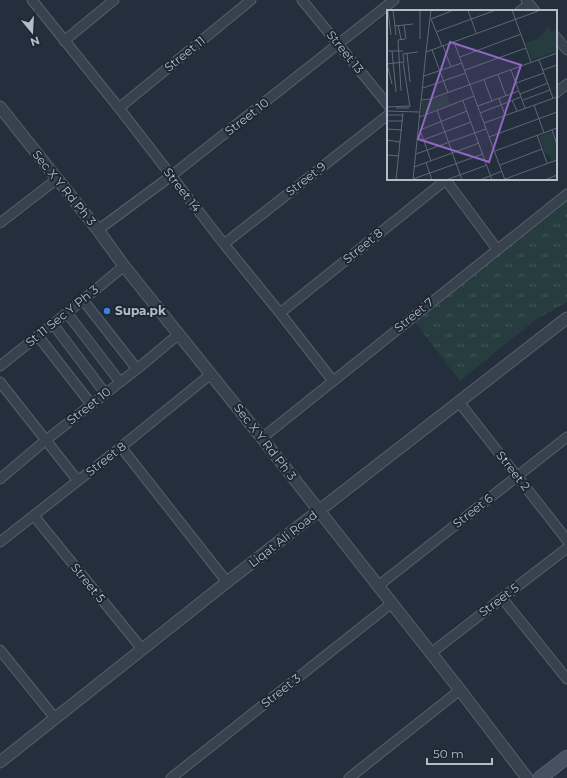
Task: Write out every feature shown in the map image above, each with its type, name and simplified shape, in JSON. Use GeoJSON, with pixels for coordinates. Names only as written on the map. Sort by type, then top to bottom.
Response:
{"type":"FeatureCollection","features":[{"type":"Feature","properties":{"kind":"main road"},"geometry":{"type":"LineString","coordinates":[[540,778],[567,757]]}},
{"type":"Feature","properties":{"kind":"street","name":"Street 14"},"geometry":{"type":"LineString","coordinates":[[32,0],[119,108],[332,381]]}},
{"type":"Feature","properties":{"kind":"street"},"geometry":{"type":"LineString","coordinates":[[64,41],[114,0]]}},
{"type":"Feature","properties":{"kind":"street","name":"Street 11"},"geometry":{"type":"LineString","coordinates":[[119,108],[251,0]]}},
{"type":"Feature","properties":{"kind":"street","name":"Street 13"},"geometry":{"type":"LineString","coordinates":[[302,0],[387,104]]}},
{"type":"Feature","properties":{"kind":"street","name":"Street 10"},"geometry":{"type":"LineString","coordinates":[[98,230],[172,176],[394,0]]}},
{"type":"Feature","properties":{"kind":"street"},"geometry":{"type":"LineString","coordinates":[[557,38],[567,50]]}},
{"type":"Feature","properties":{"kind":"street"},"geometry":{"type":"LineString","coordinates":[[557,92],[567,84]]}},
{"type":"Feature","properties":{"kind":"street","name":"Sec X Y Rd Ph 3"},"geometry":{"type":"LineString","coordinates":[[0,107],[98,230],[124,266],[431,652],[527,778]]}},
{"type":"Feature","properties":{"kind":"street","name":"Street 9"},"geometry":{"type":"LineString","coordinates":[[224,244],[387,116]]}},
{"type":"Feature","properties":{"kind":"street"},"geometry":{"type":"LineString","coordinates":[[0,223],[57,179]]}},
{"type":"Feature","properties":{"kind":"street","name":"Street 8"},"geometry":{"type":"LineString","coordinates":[[280,313],[445,180]]}},
{"type":"Feature","properties":{"kind":"street"},"geometry":{"type":"LineString","coordinates":[[447,180],[497,249]]}},
{"type":"Feature","properties":{"kind":"street","name":"Street 7"},"geometry":{"type":"LineString","coordinates":[[262,438],[567,194]]}},
{"type":"Feature","properties":{"kind":"street","name":"St 11 Sec Y Ph 3"},"geometry":{"type":"LineString","coordinates":[[0,366],[124,266]]}},
{"type":"Feature","properties":{"kind":"street"},"geometry":{"type":"LineString","coordinates":[[83,300],[136,369]]}},
{"type":"Feature","properties":{"kind":"street"},"geometry":{"type":"LineString","coordinates":[[66,313],[120,382]]}},
{"type":"Feature","properties":{"kind":"street","name":"Liqat Ali Road"},"geometry":{"type":"LineString","coordinates":[[0,762],[227,582],[567,318]]}},
{"type":"Feature","properties":{"kind":"street"},"geometry":{"type":"LineString","coordinates":[[53,324],[106,393]]}},
{"type":"Feature","properties":{"kind":"street","name":"Street 10"},"geometry":{"type":"LineString","coordinates":[[0,479],[46,440],[179,334]]}},
{"type":"Feature","properties":{"kind":"street"},"geometry":{"type":"LineString","coordinates":[[38,336],[91,404]]}},
{"type":"Feature","properties":{"kind":"street","name":"Street 8"},"geometry":{"type":"LineString","coordinates":[[0,542],[211,374]]}},
{"type":"Feature","properties":{"kind":"street"},"geometry":{"type":"LineString","coordinates":[[0,382],[78,481]]}},
{"type":"Feature","properties":{"kind":"street","name":"Street 2"},"geometry":{"type":"LineString","coordinates":[[459,402],[567,540]]}},
{"type":"Feature","properties":{"kind":"street","name":"Street 6"},"geometry":{"type":"LineString","coordinates":[[378,586],[567,437]]}},
{"type":"Feature","properties":{"kind":"street"},"geometry":{"type":"LineString","coordinates":[[121,447],[227,582]]}},
{"type":"Feature","properties":{"kind":"street","name":"Street 5"},"geometry":{"type":"LineString","coordinates":[[34,516],[142,650]]}},
{"type":"Feature","properties":{"kind":"street","name":"Street 5"},"geometry":{"type":"LineString","coordinates":[[431,652],[567,548]]}},
{"type":"Feature","properties":{"kind":"street"},"geometry":{"type":"LineString","coordinates":[[502,598],[567,679]]}},
{"type":"Feature","properties":{"kind":"street","name":"Street 3"},"geometry":{"type":"LineString","coordinates":[[171,778],[392,603]]}},
{"type":"Feature","properties":{"kind":"street"},"geometry":{"type":"LineString","coordinates":[[0,650],[55,718]]}},
{"type":"Feature","properties":{"kind":"street"},"geometry":{"type":"LineString","coordinates":[[350,778],[460,690]]}},
{"type":"Feature","properties":{"kind":"green space"},"geometry":{"type":"Polygon","coordinates":[[[567,200],[567,302],[535,320],[460,381],[415,322],[567,200]]]}},
{"type":"Feature","properties":{"kind":"place","name":"Supa.pk"},"geometry":{"type":"Point","coordinates":[107,311]}}]}
